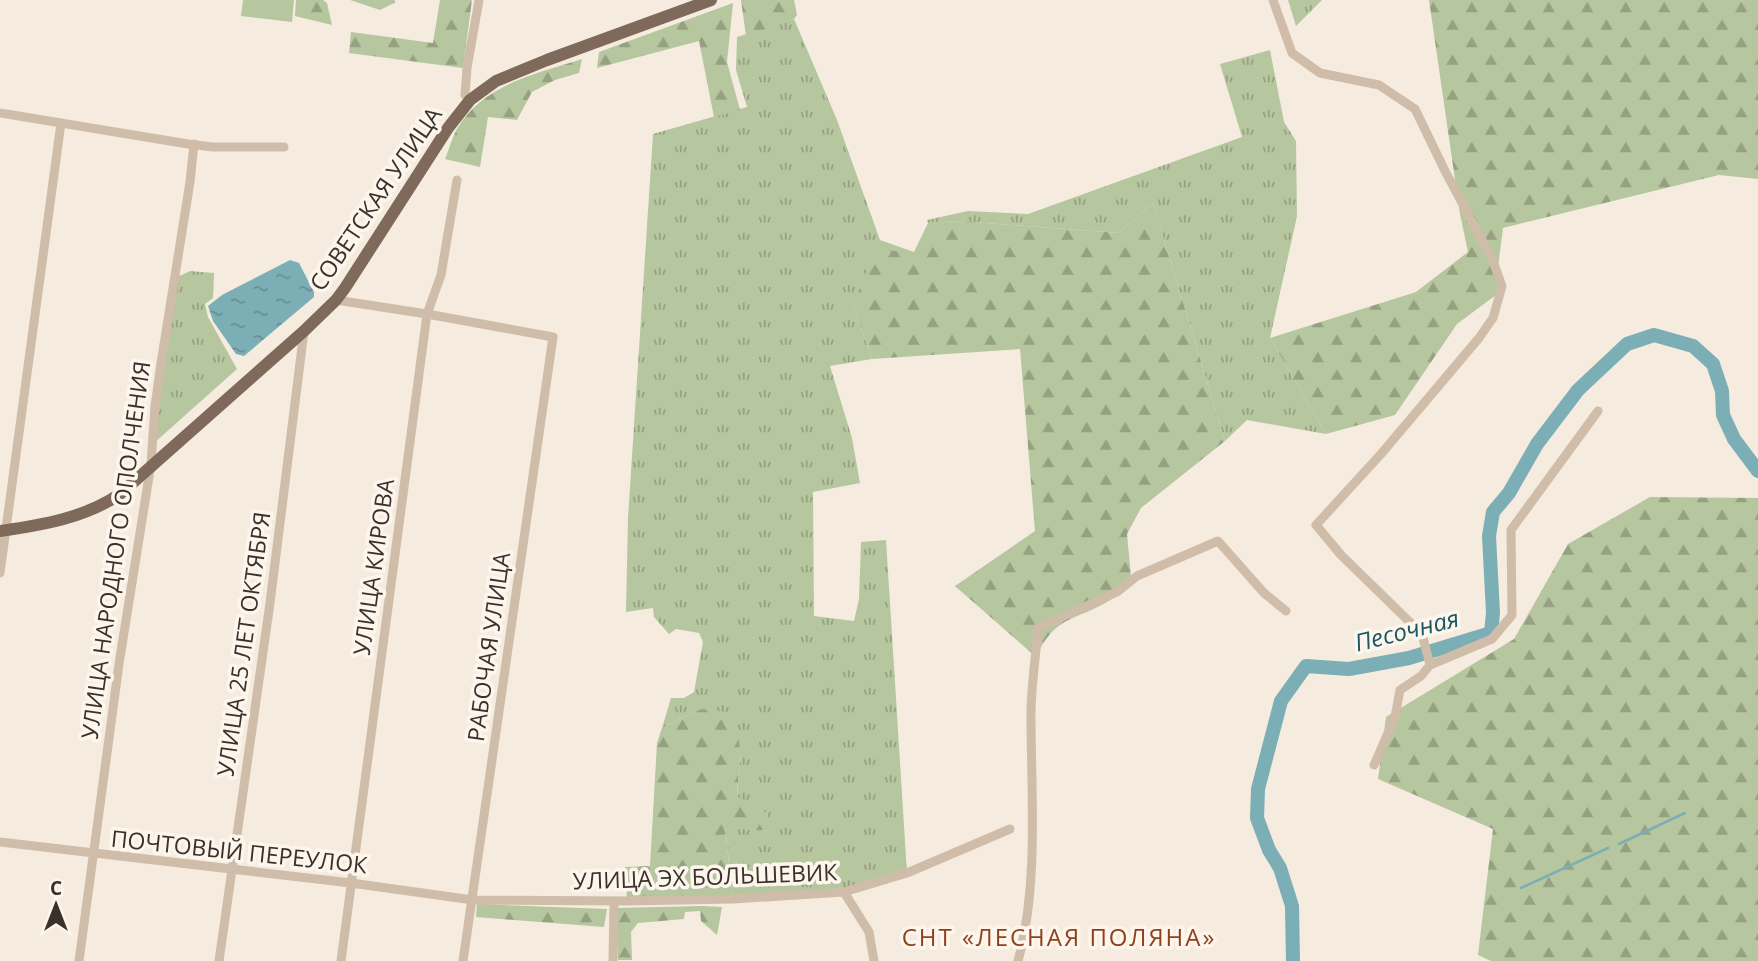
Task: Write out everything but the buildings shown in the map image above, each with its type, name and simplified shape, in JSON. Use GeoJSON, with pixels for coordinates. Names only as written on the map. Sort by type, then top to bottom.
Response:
{"type":"FeatureCollection","features":[{"type":"Feature","properties":{"kind":"main road","name":"СОВЕТСКАЯ УЛИЦА"},"geometry":{"type":"LineString","coordinates":[[3,531],[85,513],[120,494],[304,331],[336,300],[364,261],[448,128],[470,100],[496,81],[711,0]]}},
{"type":"Feature","properties":{"kind":"street"},"geometry":{"type":"LineString","coordinates":[[470,100],[465,95],[467,68],[479,0]]}},
{"type":"Feature","properties":{"kind":"street"},"geometry":{"type":"LineString","coordinates":[[1273,0],[1292,53],[1320,73],[1379,85],[1415,109],[1444,171],[1493,261],[1502,286],[1493,318],[1479,338],[1381,454],[1316,525],[1341,555],[1422,634],[1430,665]]}},
{"type":"Feature","properties":{"kind":"street"},"geometry":{"type":"LineString","coordinates":[[0,113],[194,144],[284,147]]}},
{"type":"Feature","properties":{"kind":"street"},"geometry":{"type":"LineString","coordinates":[[0,573],[3,531],[61,123]]}},
{"type":"Feature","properties":{"kind":"street","name":"УЛИЦА НАРОДНОГО ОПОЛЧЕНИЯ"},"geometry":{"type":"LineString","coordinates":[[79,961],[119,664],[152,464],[156,396],[194,144]]}},
{"type":"Feature","properties":{"kind":"street","name":"УЛИЦА КИРОВА"},"geometry":{"type":"LineString","coordinates":[[341,961],[427,313],[441,275],[457,180]]}},
{"type":"Feature","properties":{"kind":"street"},"geometry":{"type":"LineString","coordinates":[[336,300],[427,313]]}},
{"type":"Feature","properties":{"kind":"street","name":"РАБОЧАЯ УЛИЦА"},"geometry":{"type":"LineString","coordinates":[[427,313],[553,337],[463,961]]}},
{"type":"Feature","properties":{"kind":"street","name":"УЛИЦА 25 ЛЕТ ОКТЯБРЯ"},"geometry":{"type":"LineString","coordinates":[[219,961],[270,603],[304,331]]}},
{"type":"Feature","properties":{"kind":"street"},"geometry":{"type":"LineString","coordinates":[[1374,765],[1395,717],[1400,690],[1430,665],[1492,639],[1512,615],[1511,530],[1598,411]]}},
{"type":"Feature","properties":{"kind":"street"},"geometry":{"type":"LineString","coordinates":[[1018,961],[1027,917],[1031,827],[1031,710],[1038,628],[1117,592],[1137,576],[1218,541],[1264,593],[1286,611]]}},
{"type":"Feature","properties":{"kind":"street","name":"УЛИЦА ЭХ БОЛЬШЕВИК"},"geometry":{"type":"LineString","coordinates":[[473,900],[733,899],[844,892],[907,873],[1010,829]]}},
{"type":"Feature","properties":{"kind":"street","name":"ПОЧТОВЫЙ ПЕРЕУЛОК"},"geometry":{"type":"LineString","coordinates":[[0,842],[473,900]]}},
{"type":"Feature","properties":{"kind":"street"},"geometry":{"type":"LineString","coordinates":[[844,892],[870,932],[874,961]]}},
{"type":"Feature","properties":{"kind":"street"},"geometry":{"type":"LineString","coordinates":[[614,901],[614,961]]}},
{"type":"Feature","properties":{"kind":"green space"},"geometry":{"type":"Polygon","coordinates":[[[243,0],[294,0],[292,22],[241,16],[243,0]]]}},
{"type":"Feature","properties":{"kind":"green space"},"geometry":{"type":"Polygon","coordinates":[[[296,0],[323,0],[327,3],[332,25],[295,16],[296,0]]]}},
{"type":"Feature","properties":{"kind":"green space"},"geometry":{"type":"Polygon","coordinates":[[[350,0],[394,0],[396,2],[380,10],[350,0]]]}},
{"type":"Feature","properties":{"kind":"green space"},"geometry":{"type":"Polygon","coordinates":[[[440,0],[472,0],[463,68],[349,53],[351,32],[433,43],[440,0]]]}},
{"type":"Feature","properties":{"kind":"green space"},"geometry":{"type":"Polygon","coordinates":[[[741,0],[794,0],[797,15],[794,19],[746,36],[741,0]]]}},
{"type":"Feature","properties":{"kind":"green space"},"geometry":{"type":"Polygon","coordinates":[[[1288,0],[1322,0],[1296,26],[1288,0]]]}},
{"type":"Feature","properties":{"kind":"green space"},"geometry":{"type":"Polygon","coordinates":[[[1429,0],[1758,0],[1758,179],[1719,175],[1503,228],[1497,275],[1500,292],[1457,324],[1395,415],[1326,434],[1270,338],[1416,292],[1468,252],[1429,0]]]}},
{"type":"Feature","properties":{"kind":"green space"},"geometry":{"type":"Polygon","coordinates":[[[733,3],[727,62],[740,110],[714,117],[699,41],[597,68],[599,52],[733,3]]]}},
{"type":"Feature","properties":{"kind":"green space"},"geometry":{"type":"Polygon","coordinates":[[[794,19],[837,120],[880,240],[914,252],[853,305],[872,359],[830,366],[852,438],[860,483],[813,492],[814,616],[854,621],[859,599],[861,542],[886,540],[907,873],[844,892],[733,899],[725,827],[770,831],[767,814],[737,797],[740,753],[701,709],[662,728],[671,698],[684,698],[694,692],[703,642],[699,633],[676,629],[669,634],[654,617],[653,608],[626,612],[628,518],[653,134],[747,107],[736,70],[737,37],[794,19]]]}},
{"type":"Feature","properties":{"kind":"green space"},"geometry":{"type":"Polygon","coordinates":[[[1270,50],[1284,122],[1296,141],[1297,216],[1270,338],[1326,434],[1247,420],[1225,441],[1153,203],[1119,233],[960,221],[928,223],[927,220],[968,211],[1028,214],[1242,137],[1220,64],[1270,50]]]}},
{"type":"Feature","properties":{"kind":"green space"},"geometry":{"type":"Polygon","coordinates":[[[582,59],[579,73],[555,80],[532,92],[517,120],[488,117],[480,167],[445,159],[457,129],[481,101],[512,83],[582,59]]]}},
{"type":"Feature","properties":{"kind":"green space"},"geometry":{"type":"Polygon","coordinates":[[[1153,203],[1225,441],[1141,508],[1127,534],[1131,577],[1120,591],[1101,606],[1060,625],[1052,632],[1036,657],[955,586],[1035,531],[1020,349],[872,359],[853,305],[875,250],[914,252],[928,223],[960,221],[1119,233],[1153,203]]]}},
{"type":"Feature","properties":{"kind":"green space"},"geometry":{"type":"Polygon","coordinates":[[[190,271],[214,273],[213,298],[205,304],[208,317],[237,369],[154,443],[175,278],[190,271]]]}},
{"type":"Feature","properties":{"kind":"green space"},"geometry":{"type":"Polygon","coordinates":[[[1650,497],[1758,498],[1758,961],[1491,961],[1478,955],[1493,829],[1378,779],[1386,717],[1514,639],[1568,544],[1650,497]]]}},
{"type":"Feature","properties":{"kind":"green space"},"geometry":{"type":"Polygon","coordinates":[[[701,709],[737,713],[740,753],[737,796],[767,814],[771,831],[725,828],[733,899],[627,901],[625,867],[650,866],[657,743],[662,728],[701,709]]]}},
{"type":"Feature","properties":{"kind":"green space"},"geometry":{"type":"Polygon","coordinates":[[[477,904],[607,909],[604,927],[476,917],[477,904]]]}},
{"type":"Feature","properties":{"kind":"green space"},"geometry":{"type":"Polygon","coordinates":[[[722,907],[717,935],[701,921],[700,911],[685,912],[684,919],[638,923],[631,932],[632,960],[618,960],[616,908],[722,907]]]}},
{"type":"Feature","properties":{"kind":"water"},"geometry":{"type":"Polygon","coordinates":[[[290,260],[299,263],[314,297],[244,356],[236,354],[213,321],[208,306],[222,295],[290,260]]]}},
{"type":"Feature","properties":{"kind":"waterway","name":"Песочная"},"geometry":{"type":"LineString","coordinates":[[1293,961],[1292,906],[1280,868],[1269,850],[1257,818],[1258,789],[1281,701],[1306,666],[1349,669],[1409,658],[1491,633],[1493,613],[1489,536],[1493,512],[1509,493],[1537,444],[1578,390],[1627,344],[1654,335],[1693,346],[1713,364],[1722,391],[1723,415],[1734,439],[1758,471]]}},
{"type":"Feature","properties":{"kind":"waterway"},"geometry":{"type":"LineString","coordinates":[[1619,844],[1685,813]]}},
{"type":"Feature","properties":{"kind":"waterway"},"geometry":{"type":"LineString","coordinates":[[1521,888],[1608,848]]}},
{"type":"Feature","properties":{"kind":"district","name":"СНТ «ЛЕСНАЯ ПОЛЯНА»"},"geometry":{"type":"Point","coordinates":[1059,938]}}]}
